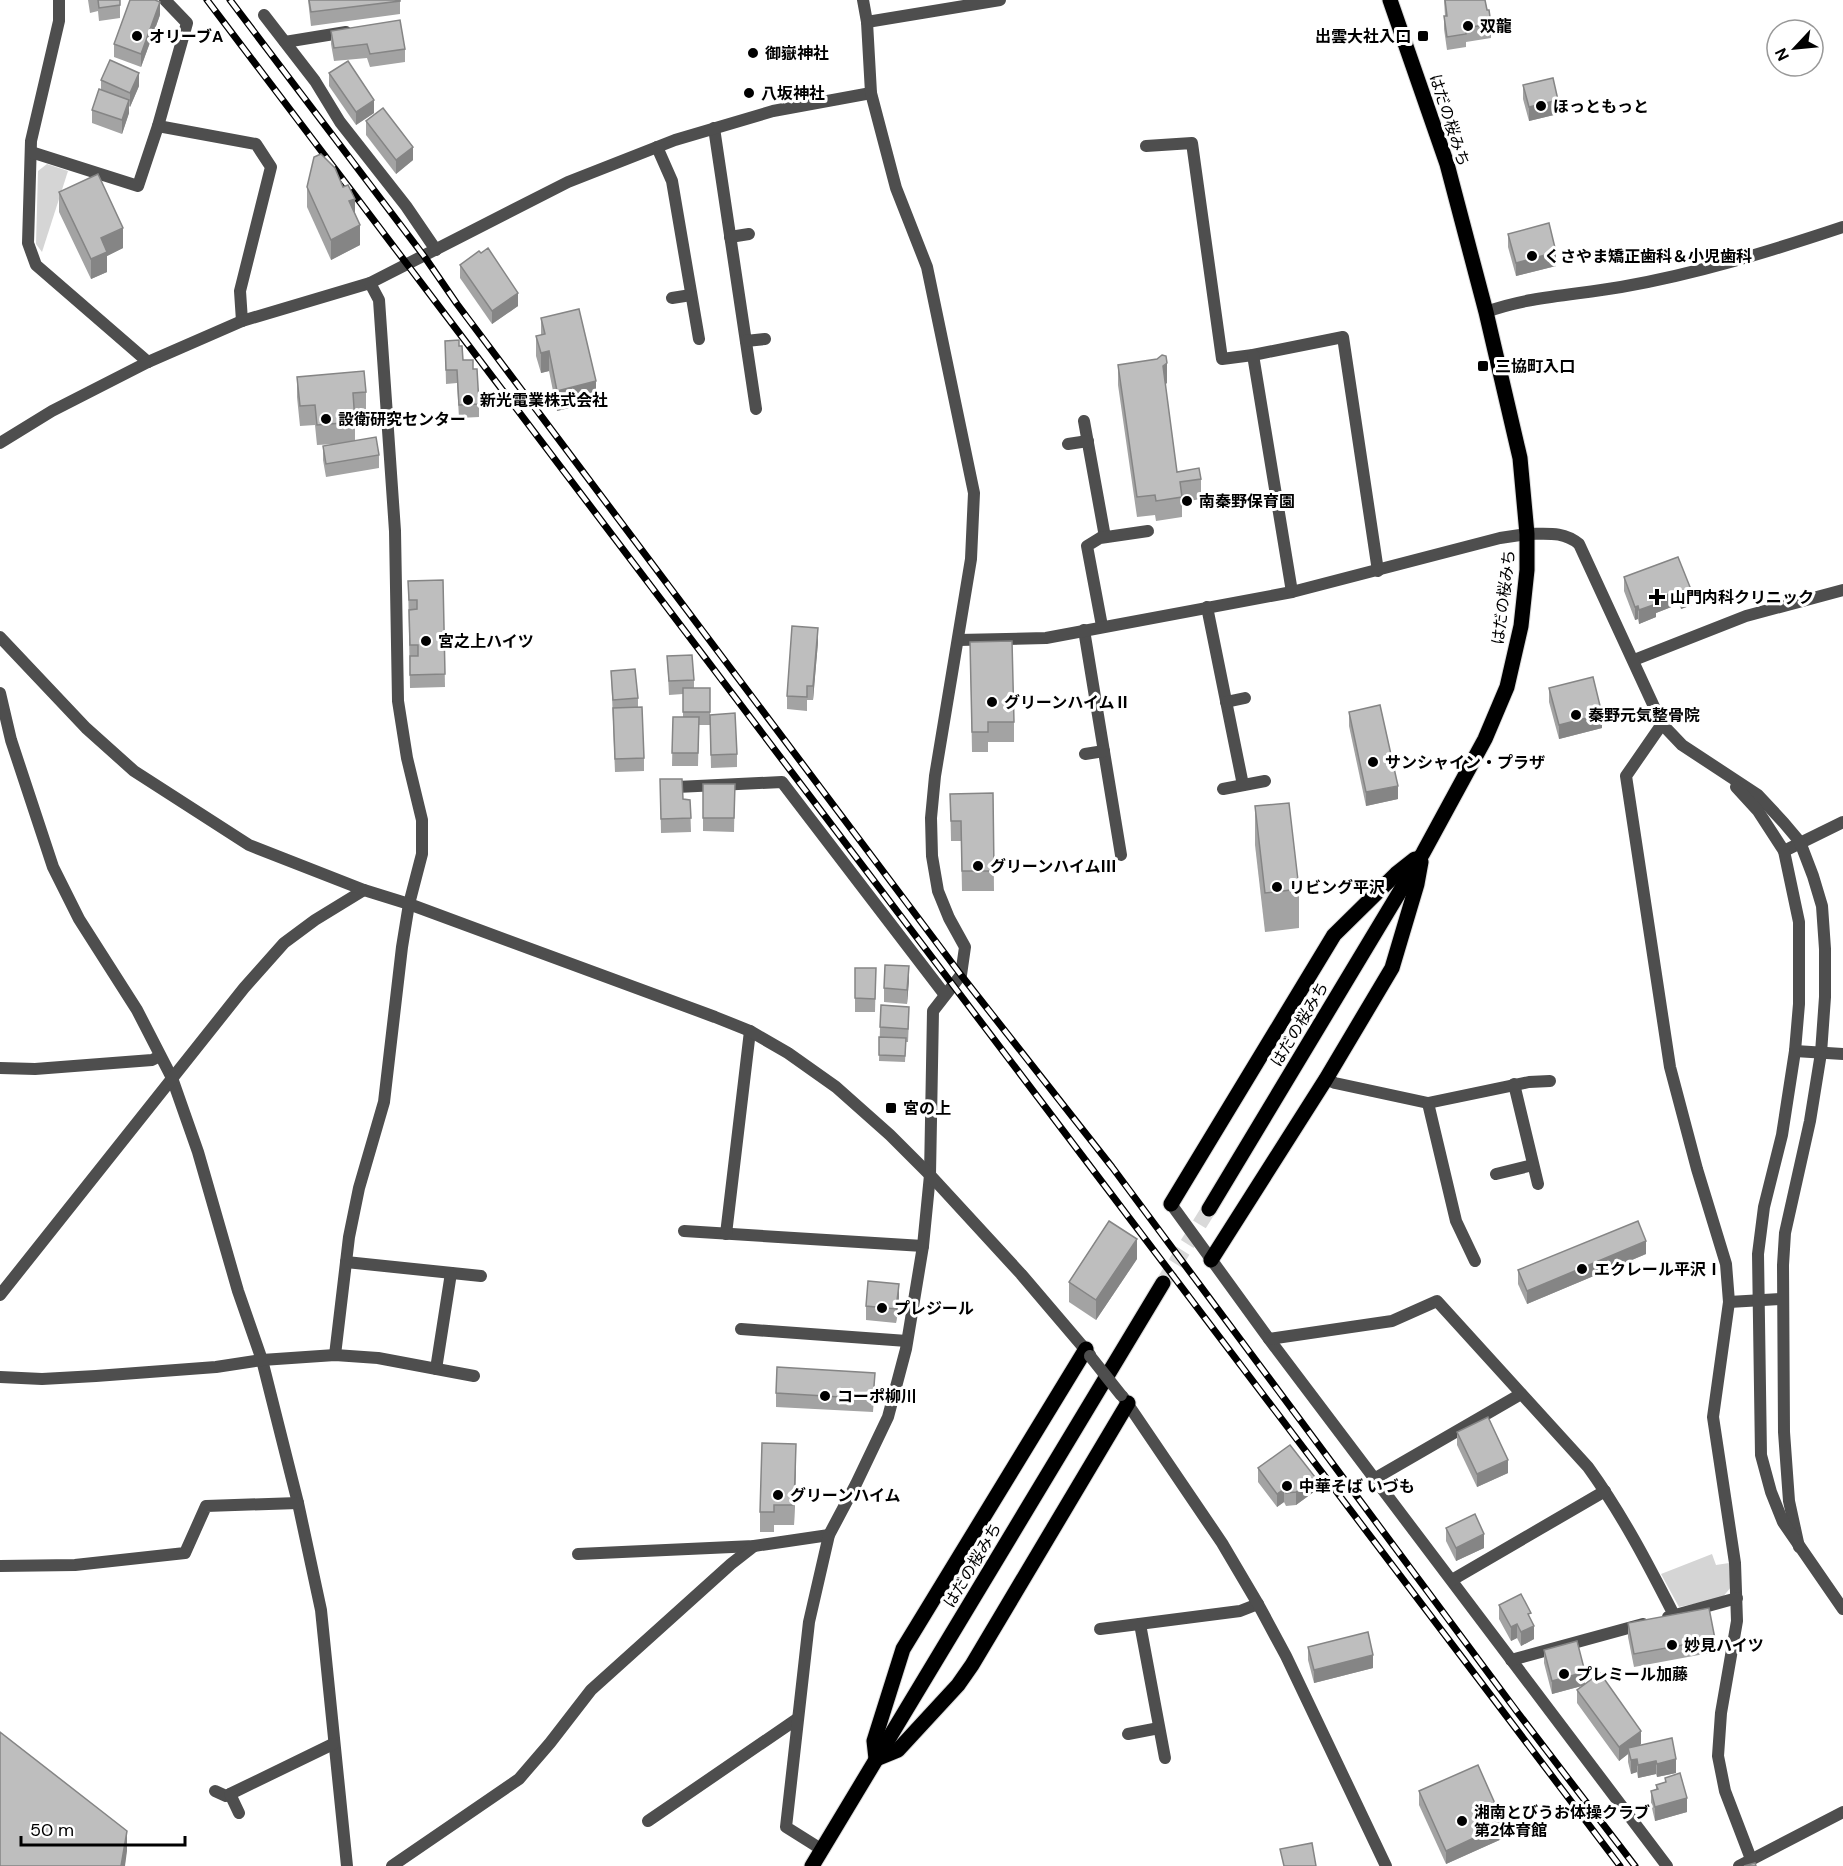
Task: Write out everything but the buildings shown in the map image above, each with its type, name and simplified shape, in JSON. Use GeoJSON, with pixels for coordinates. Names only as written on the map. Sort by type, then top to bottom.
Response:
{"type":"FeatureCollection","features":[{"type":"Feature","properties":{"kind":"main road","name":"はだの桜みち"},"geometry":{"type":"LineString","coordinates":[[1209,1209],[1423,853],[1485,739],[1507,687],[1521,626],[1527,570],[1527,534],[1520,458],[1486,312],[1447,164],[1390,0]]}},
{"type":"Feature","properties":{"kind":"main road"},"geometry":{"type":"LineString","coordinates":[[1211,1260],[1326,1079],[1392,968],[1417,884],[1423,853]]}},
{"type":"Feature","properties":{"kind":"main road"},"geometry":{"type":"LineString","coordinates":[[1171,1204],[1334,934],[1396,874],[1423,853]]}},
{"type":"Feature","properties":{"kind":"main road","name":"はだの桜みち"},"geometry":{"type":"LineString","coordinates":[[812,1866],[1163,1283]]}},
{"type":"Feature","properties":{"kind":"main road"},"geometry":{"type":"LineString","coordinates":[[1088,1352],[903,1649],[874,1741],[876,1759],[898,1750],[958,1685],[972,1665],[1124,1399]]}},
{"type":"Feature","properties":{"kind":"street"},"geometry":{"type":"LineString","coordinates":[[59,0],[59,21],[31,141],[27,243],[36,265],[148,362]]}},
{"type":"Feature","properties":{"kind":"street"},"geometry":{"type":"LineString","coordinates":[[31,152],[138,186],[158,126],[187,23],[165,0]]}},
{"type":"Feature","properties":{"kind":"street"},"geometry":{"type":"LineString","coordinates":[[821,1849],[786,1827],[809,1622],[829,1535],[888,1417],[907,1341],[923,1246],[930,1175],[933,1011],[961,975],[965,947],[949,918],[938,891],[932,856],[931,818],[935,776],[972,559],[974,502],[927,267],[897,188],[871,93],[867,22],[863,0]]}},
{"type":"Feature","properties":{"kind":"street"},"geometry":{"type":"LineString","coordinates":[[867,22],[1000,0]]}},
{"type":"Feature","properties":{"kind":"street"},"geometry":{"type":"LineString","coordinates":[[264,15],[315,81],[340,122],[406,206],[436,250]]}},
{"type":"Feature","properties":{"kind":"street"},"geometry":{"type":"LineString","coordinates":[[285,42],[364,29]]}},
{"type":"Feature","properties":{"kind":"street"},"geometry":{"type":"LineString","coordinates":[[0,442],[52,411],[148,362],[242,321],[370,283],[568,182],[657,147],[714,128],[772,111],[871,93]]}},
{"type":"Feature","properties":{"kind":"street"},"geometry":{"type":"LineString","coordinates":[[158,126],[256,144],[271,167],[240,291],[242,321]]}},
{"type":"Feature","properties":{"kind":"street"},"geometry":{"type":"LineString","coordinates":[[714,128],[756,409]]}},
{"type":"Feature","properties":{"kind":"street"},"geometry":{"type":"LineString","coordinates":[[1146,146],[1192,143],[1222,358],[1253,355],[1343,338],[1378,571]]}},
{"type":"Feature","properties":{"kind":"street"},"geometry":{"type":"LineString","coordinates":[[657,147],[672,181],[699,339]]}},
{"type":"Feature","properties":{"kind":"street"},"geometry":{"type":"LineString","coordinates":[[1486,312],[1511,303],[1623,287],[1719,264],[1843,227]]}},
{"type":"Feature","properties":{"kind":"street"},"geometry":{"type":"LineString","coordinates":[[730,237],[748,234]]}},
{"type":"Feature","properties":{"kind":"street"},"geometry":{"type":"LineString","coordinates":[[335,1355],[346,1262],[359,1188],[384,1102],[402,947],[409,904],[422,854],[422,820],[407,758],[398,701],[392,497],[379,300],[370,283]]}},
{"type":"Feature","properties":{"kind":"street"},"geometry":{"type":"LineString","coordinates":[[672,298],[691,295]]}},
{"type":"Feature","properties":{"kind":"street"},"geometry":{"type":"LineString","coordinates":[[746,341],[765,339]]}},
{"type":"Feature","properties":{"kind":"street"},"geometry":{"type":"LineString","coordinates":[[1253,355],[1292,592]]}},
{"type":"Feature","properties":{"kind":"street"},"geometry":{"type":"LineString","coordinates":[[1084,421],[1105,537]]}},
{"type":"Feature","properties":{"kind":"street"},"geometry":{"type":"LineString","coordinates":[[1068,444],[1088,441]]}},
{"type":"Feature","properties":{"kind":"street"},"geometry":{"type":"LineString","coordinates":[[1102,626],[1087,546],[1100,538],[1148,531]]}},
{"type":"Feature","properties":{"kind":"street"},"geometry":{"type":"LineString","coordinates":[[958,640],[1046,638],[1292,592],[1500,538],[1558,533],[1569,536],[1579,544],[1662,724],[1682,745],[1758,795],[1800,842],[1814,876],[1822,906],[1825,997],[1821,1053],[1810,1121],[1785,1233],[1782,1299],[1784,1432],[1789,1501],[1799,1547]]}},
{"type":"Feature","properties":{"kind":"street"},"geometry":{"type":"LineString","coordinates":[[1634,660],[1746,616],[1843,590]]}},
{"type":"Feature","properties":{"kind":"street"},"geometry":{"type":"LineString","coordinates":[[1206,607],[1244,785]]}},
{"type":"Feature","properties":{"kind":"street"},"geometry":{"type":"LineString","coordinates":[[1084,630],[1121,855]]}},
{"type":"Feature","properties":{"kind":"street"},"geometry":{"type":"LineString","coordinates":[[0,637],[86,728],[134,771],[249,845],[364,890],[409,904],[750,1031],[788,1053],[836,1087],[890,1135],[930,1175],[1021,1274],[1088,1352],[1124,1399],[1222,1543],[1258,1604],[1287,1656],[1386,1866]]}},
{"type":"Feature","properties":{"kind":"street"},"geometry":{"type":"LineString","coordinates":[[0,693],[11,740],[53,867],[79,919],[137,1011],[172,1078],[198,1152],[238,1291],[262,1360],[298,1503],[321,1610],[346,1866]]}},
{"type":"Feature","properties":{"kind":"street"},"geometry":{"type":"LineString","coordinates":[[1226,702],[1245,698]]}},
{"type":"Feature","properties":{"kind":"street"},"geometry":{"type":"LineString","coordinates":[[1662,724],[1626,776],[1670,1067],[1726,1264],[1729,1302],[1713,1417],[1735,1563],[1737,1621],[1721,1713],[1718,1756],[1725,1791],[1759,1860]]}},
{"type":"Feature","properties":{"kind":"street"},"geometry":{"type":"LineString","coordinates":[[0,748],[11,740]]}},
{"type":"Feature","properties":{"kind":"street"},"geometry":{"type":"LineString","coordinates":[[1085,754],[1104,751]]}},
{"type":"Feature","properties":{"kind":"street"},"geometry":{"type":"LineString","coordinates":[[1718,770],[1758,811],[1784,851],[1798,922],[1799,1004],[1795,1052],[1782,1135],[1764,1207],[1758,1254],[1761,1455],[1771,1492],[1783,1522],[1843,1609]]}},
{"type":"Feature","properties":{"kind":"street"},"geometry":{"type":"LineString","coordinates":[[1223,789],[1265,781]]}},
{"type":"Feature","properties":{"kind":"street"},"geometry":{"type":"LineString","coordinates":[[677,787],[782,782],[945,995]]}},
{"type":"Feature","properties":{"kind":"street"},"geometry":{"type":"LineString","coordinates":[[1784,851],[1843,822]]}},
{"type":"Feature","properties":{"kind":"street"},"geometry":{"type":"LineString","coordinates":[[0,1295],[244,988],[284,943],[315,920],[364,890]]}},
{"type":"Feature","properties":{"kind":"street"},"geometry":{"type":"LineString","coordinates":[[726,1234],[750,1031]]}},
{"type":"Feature","properties":{"kind":"street"},"geometry":{"type":"LineString","coordinates":[[1795,1052],[1843,1054]]}},
{"type":"Feature","properties":{"kind":"street"},"geometry":{"type":"LineString","coordinates":[[0,1068],[35,1070],[152,1060],[160,1056]]}},
{"type":"Feature","properties":{"kind":"street"},"geometry":{"type":"LineString","coordinates":[[1326,1079],[1428,1104],[1514,1084],[1550,1082]]}},
{"type":"Feature","properties":{"kind":"street"},"geometry":{"type":"LineString","coordinates":[[1514,1084],[1538,1184]]}},
{"type":"Feature","properties":{"kind":"street"},"geometry":{"type":"LineString","coordinates":[[1428,1104],[1456,1221],[1475,1261]]}},
{"type":"Feature","properties":{"kind":"street"},"geometry":{"type":"LineString","coordinates":[[1496,1174],[1533,1165]]}},
{"type":"Feature","properties":{"kind":"street"},"geometry":{"type":"LineString","coordinates":[[1171,1204],[1374,1479],[1667,1866]]}},
{"type":"Feature","properties":{"kind":"street"},"geometry":{"type":"LineString","coordinates":[[684,1231],[923,1246]]}},
{"type":"Feature","properties":{"kind":"street"},"geometry":{"type":"LineString","coordinates":[[346,1262],[481,1276]]}},
{"type":"Feature","properties":{"kind":"street"},"geometry":{"type":"LineString","coordinates":[[436,1369],[451,1273]]}},
{"type":"Feature","properties":{"kind":"street"},"geometry":{"type":"LineString","coordinates":[[1729,1302],[1782,1299]]}},
{"type":"Feature","properties":{"kind":"street"},"geometry":{"type":"LineString","coordinates":[[1269,1338],[1392,1321],[1437,1301],[1588,1467],[1641,1551],[1674,1616]]}},
{"type":"Feature","properties":{"kind":"street"},"geometry":{"type":"LineString","coordinates":[[741,1329],[907,1341]]}},
{"type":"Feature","properties":{"kind":"street"},"geometry":{"type":"LineString","coordinates":[[0,1377],[96,1376],[335,1355],[378,1358],[474,1376]]}},
{"type":"Feature","properties":{"kind":"street"},"geometry":{"type":"LineString","coordinates":[[1374,1479],[1521,1394]]}},
{"type":"Feature","properties":{"kind":"street"},"geometry":{"type":"LineString","coordinates":[[1452,1580],[1605,1491]]}},
{"type":"Feature","properties":{"kind":"street"},"geometry":{"type":"LineString","coordinates":[[0,1566],[75,1565],[186,1553],[206,1506],[298,1503]]}},
{"type":"Feature","properties":{"kind":"street"},"geometry":{"type":"LineString","coordinates":[[578,1554],[754,1546],[829,1535]]}},
{"type":"Feature","properties":{"kind":"street"},"geometry":{"type":"LineString","coordinates":[[392,1866],[519,1779],[591,1690],[730,1564],[754,1546]]}},
{"type":"Feature","properties":{"kind":"street"},"geometry":{"type":"LineString","coordinates":[[1511,1660],[1737,1598]]}},
{"type":"Feature","properties":{"kind":"street"},"geometry":{"type":"LineString","coordinates":[[1100,1629],[1240,1611],[1258,1604]]}},
{"type":"Feature","properties":{"kind":"street"},"geometry":{"type":"LineString","coordinates":[[1140,1624],[1165,1758]]}},
{"type":"Feature","properties":{"kind":"street"},"geometry":{"type":"LineString","coordinates":[[648,1821],[797,1719]]}},
{"type":"Feature","properties":{"kind":"street"},"geometry":{"type":"LineString","coordinates":[[1128,1734],[1159,1728]]}},
{"type":"Feature","properties":{"kind":"street"},"geometry":{"type":"LineString","coordinates":[[215,1791],[226,1796],[333,1744]]}},
{"type":"Feature","properties":{"kind":"street"},"geometry":{"type":"LineString","coordinates":[[230,1794],[239,1813]]}},
{"type":"Feature","properties":{"kind":"street"},"geometry":{"type":"LineString","coordinates":[[1739,1866],[1759,1860],[1843,1812]]}},
{"type":"Feature","properties":{"kind":"shaded area"},"geometry":{"type":"Polygon","coordinates":[[[47,164],[68,171],[42,252],[36,244],[38,171],[47,164]]]}},
{"type":"Feature","properties":{"kind":"shaded area"},"geometry":{"type":"Polygon","coordinates":[[[1712,1554],[1716,1565],[1729,1563],[1731,1587],[1722,1598],[1679,1607],[1661,1574],[1712,1554]]]}},
{"type":"Feature","properties":{"kind":"tunnel"},"geometry":{"type":"LineString","coordinates":[[1163,1283],[1209,1209]]}},
{"type":"Feature","properties":{"kind":"railway"},"geometry":{"type":"LineString","coordinates":[[207,0],[1620,1866]]}},
{"type":"Feature","properties":{"kind":"railway"},"geometry":{"type":"LineString","coordinates":[[230,0],[961,975],[1112,1167],[1518,1713],[1635,1866]]}},
{"type":"Feature","properties":{"kind":"place","name":"双龍"},"geometry":{"type":"Point","coordinates":[1468,26]}},
{"type":"Feature","properties":{"kind":"place","name":"オリーブA"},"geometry":{"type":"Point","coordinates":[137,36]}},
{"type":"Feature","properties":{"kind":"place","name":"出雲大社入口"},"geometry":{"type":"Point","coordinates":[1423,36]}},
{"type":"Feature","properties":{"kind":"place","name":"御嶽神社"},"geometry":{"type":"Point","coordinates":[753,53]}},
{"type":"Feature","properties":{"kind":"place","name":"八坂神社"},"geometry":{"type":"Point","coordinates":[749,93]}},
{"type":"Feature","properties":{"kind":"place","name":"ほっともっと"},"geometry":{"type":"Point","coordinates":[1541,106]}},
{"type":"Feature","properties":{"kind":"place","name":"くさやま矯正歯科＆小児歯科"},"geometry":{"type":"Point","coordinates":[1532,256]}},
{"type":"Feature","properties":{"kind":"place","name":"三協町入口"},"geometry":{"type":"Point","coordinates":[1483,366]}},
{"type":"Feature","properties":{"kind":"place","name":"新光電業株式会社"},"geometry":{"type":"Point","coordinates":[468,400]}},
{"type":"Feature","properties":{"kind":"place","name":"設衛研究センター"},"geometry":{"type":"Point","coordinates":[326,419]}},
{"type":"Feature","properties":{"kind":"place","name":"南秦野保育園"},"geometry":{"type":"Point","coordinates":[1187,501]}},
{"type":"Feature","properties":{"kind":"place","name":"山門内科クリニック"},"geometry":{"type":"Point","coordinates":[1657,597]}},
{"type":"Feature","properties":{"kind":"place","name":"宮之上ハイツ"},"geometry":{"type":"Point","coordinates":[426,641]}},
{"type":"Feature","properties":{"kind":"place","name":"グリーンハイムⅡ"},"geometry":{"type":"Point","coordinates":[992,702]}},
{"type":"Feature","properties":{"kind":"place","name":"秦野元気整骨院"},"geometry":{"type":"Point","coordinates":[1576,715]}},
{"type":"Feature","properties":{"kind":"place","name":"サンシャイン・プラザ"},"geometry":{"type":"Point","coordinates":[1373,762]}},
{"type":"Feature","properties":{"kind":"place","name":"グリーンハイムⅢ"},"geometry":{"type":"Point","coordinates":[978,866]}},
{"type":"Feature","properties":{"kind":"place","name":"リビング平沢"},"geometry":{"type":"Point","coordinates":[1277,887]}},
{"type":"Feature","properties":{"kind":"place","name":"宮の上"},"geometry":{"type":"Point","coordinates":[891,1108]}},
{"type":"Feature","properties":{"kind":"place","name":"エクレール平沢Ⅰ"},"geometry":{"type":"Point","coordinates":[1582,1269]}},
{"type":"Feature","properties":{"kind":"place","name":"プレジール"},"geometry":{"type":"Point","coordinates":[882,1308]}},
{"type":"Feature","properties":{"kind":"place","name":"コーポ柳川"},"geometry":{"type":"Point","coordinates":[825,1396]}},
{"type":"Feature","properties":{"kind":"place","name":"中華そば いづも"},"geometry":{"type":"Point","coordinates":[1287,1486]}},
{"type":"Feature","properties":{"kind":"place","name":"グリーンハイム"},"geometry":{"type":"Point","coordinates":[778,1495]}},
{"type":"Feature","properties":{"kind":"place","name":"妙見ハイツ"},"geometry":{"type":"Point","coordinates":[1672,1645]}},
{"type":"Feature","properties":{"kind":"place","name":"プレミール加藤"},"geometry":{"type":"Point","coordinates":[1564,1674]}},
{"type":"Feature","properties":{"kind":"place","name":"湘南とびうお体操クラブ 第2体育館"},"geometry":{"type":"Point","coordinates":[1462,1821]}}]}
